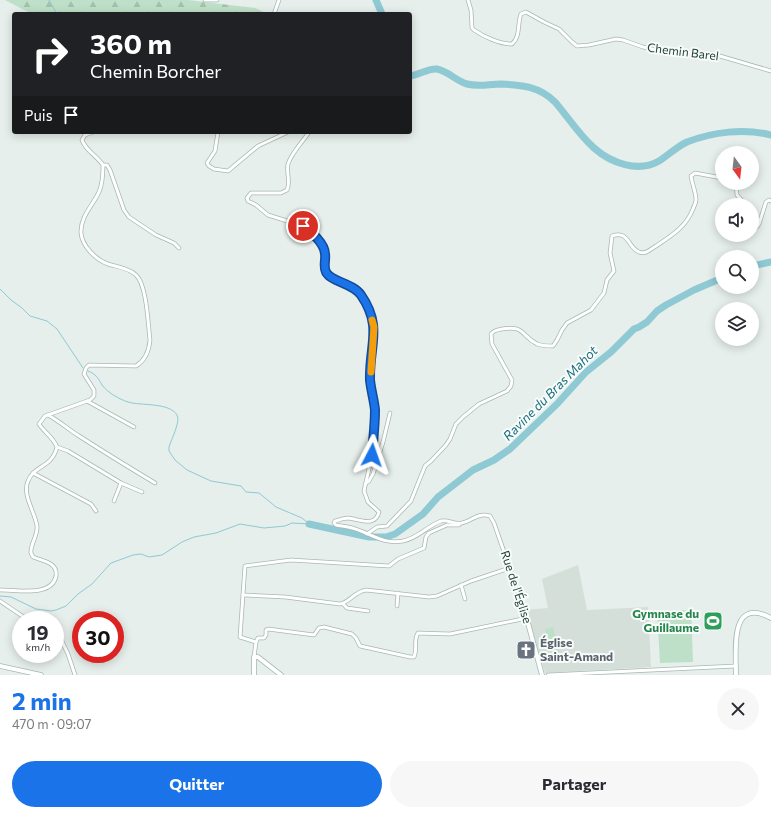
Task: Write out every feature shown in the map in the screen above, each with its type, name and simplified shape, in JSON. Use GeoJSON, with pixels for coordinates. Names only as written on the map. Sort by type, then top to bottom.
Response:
{"type":"FeatureCollection","features":[{"type":"Feature","properties":{"kind":"main road","name":"Rue de l'Église"},"geometry":{"type":"LineString","coordinates":[[525,612],[542,675]]}},
{"type":"Feature","properties":{"kind":"main road"},"geometry":{"type":"LineString","coordinates":[[736,675],[738,628],[741,620],[746,614],[752,612],[759,612],[771,618]]}},
{"type":"Feature","properties":{"kind":"main road"},"geometry":{"type":"LineString","coordinates":[[254,675],[254,657],[258,657],[281,675]]}},
{"type":"Feature","properties":{"kind":"main road"},"geometry":{"type":"LineString","coordinates":[[0,666],[41,675]]}},
{"type":"Feature","properties":{"kind":"street"},"geometry":{"type":"LineString","coordinates":[[205,0],[217,0]]}},
{"type":"Feature","properties":{"kind":"street"},"geometry":{"type":"LineString","coordinates":[[275,12],[279,0]]}},
{"type":"Feature","properties":{"kind":"street","name":"Chemin Barel"},"geometry":{"type":"LineString","coordinates":[[468,0],[470,5],[472,28],[495,40],[507,44],[512,44],[517,38],[521,14],[526,12],[559,29],[577,46],[616,39],[664,52],[713,54],[771,71]]}},
{"type":"Feature","properties":{"kind":"street"},"geometry":{"type":"LineString","coordinates":[[85,134],[82,140],[83,145],[103,164],[107,165],[124,210],[129,217],[156,235],[174,243],[179,248]]}},
{"type":"Feature","properties":{"kind":"street"},"geometry":{"type":"LineString","coordinates":[[218,134],[215,151],[207,163],[214,169],[228,171],[258,146],[284,134]]}},
{"type":"Feature","properties":{"kind":"street"},"geometry":{"type":"LineString","coordinates":[[308,134],[291,157],[288,166],[289,184],[287,190],[281,192],[252,193],[247,198],[248,201],[256,204],[268,215],[303,226],[307,229],[326,252],[325,269],[329,276],[353,287],[360,293],[369,309],[374,327],[370,379],[375,409],[372,455],[364,491],[368,502],[379,512],[375,519],[365,522],[348,518],[335,521],[334,523],[336,525],[349,527],[382,541],[395,542],[410,539],[440,521],[450,521],[457,524],[464,523]]}},
{"type":"Feature","properties":{"kind":"street"},"geometry":{"type":"LineString","coordinates":[[103,164],[102,184],[99,192],[84,216],[81,234],[86,247],[93,254],[106,263],[129,270],[137,275],[142,284],[144,294],[150,340],[149,347],[145,359],[136,366],[89,365],[84,374],[94,390],[94,396],[88,401],[48,415],[41,419],[39,424],[53,439],[57,447],[68,451],[121,482],[142,492]]}},
{"type":"Feature","properties":{"kind":"street"},"geometry":{"type":"LineString","coordinates":[[367,534],[377,527],[382,528],[387,526],[411,501],[426,466],[446,446],[456,424],[479,404],[507,391],[511,386],[512,380],[508,371],[492,344],[491,334],[493,331],[507,328],[517,329],[522,331],[538,345],[553,346],[567,323],[591,310],[604,293],[607,280],[614,271],[610,253],[612,236],[616,234],[623,236],[628,239],[633,248],[639,253],[646,253],[676,232],[690,214],[696,201],[691,176],[695,173],[715,177]]}},
{"type":"Feature","properties":{"kind":"street"},"geometry":{"type":"LineString","coordinates":[[759,224],[766,202],[769,200],[771,201]]}},
{"type":"Feature","properties":{"kind":"street"},"geometry":{"type":"LineString","coordinates":[[88,401],[134,426]]}},
{"type":"Feature","properties":{"kind":"street"},"geometry":{"type":"LineString","coordinates":[[365,484],[369,481],[373,474],[390,412]]}},
{"type":"Feature","properties":{"kind":"street"},"geometry":{"type":"LineString","coordinates":[[48,415],[60,421],[85,440],[155,483]]}},
{"type":"Feature","properties":{"kind":"street"},"geometry":{"type":"LineString","coordinates":[[0,590],[36,590],[51,585],[56,578],[56,570],[52,564],[36,558],[31,553],[37,531],[37,525],[26,486],[28,480],[33,474],[52,459],[57,447]]}},
{"type":"Feature","properties":{"kind":"street"},"geometry":{"type":"LineString","coordinates":[[33,474],[91,504],[96,511]]}},
{"type":"Feature","properties":{"kind":"street"},"geometry":{"type":"LineString","coordinates":[[114,501],[121,482]]}},
{"type":"Feature","properties":{"kind":"street","name":"Rue de l'Église"},"geometry":{"type":"LineString","coordinates":[[464,523],[476,516],[485,514],[490,516],[494,523],[525,612]]}},
{"type":"Feature","properties":{"kind":"street"},"geometry":{"type":"LineString","coordinates":[[256,642],[240,636],[246,566],[291,560],[389,566],[398,559],[424,548],[426,537],[429,533],[447,525],[457,526],[464,523]]}},
{"type":"Feature","properties":{"kind":"street"},"geometry":{"type":"LineString","coordinates":[[243,595],[285,597],[340,604],[343,604],[360,591],[366,590],[429,597],[437,596],[461,585],[510,568]]}},
{"type":"Feature","properties":{"kind":"street"},"geometry":{"type":"LineString","coordinates":[[461,585],[465,599]]}},
{"type":"Feature","properties":{"kind":"street"},"geometry":{"type":"LineString","coordinates":[[397,606],[398,594]]}},
{"type":"Feature","properties":{"kind":"street"},"geometry":{"type":"LineString","coordinates":[[0,601],[15,611]]}},
{"type":"Feature","properties":{"kind":"street"},"geometry":{"type":"LineString","coordinates":[[343,604],[346,608],[368,611]]}},
{"type":"Feature","properties":{"kind":"street"},"geometry":{"type":"LineString","coordinates":[[254,657],[258,638],[264,638],[266,630],[268,629],[314,635],[319,628],[324,627],[352,634],[360,646],[414,657],[416,654],[415,637],[418,633],[450,634],[526,618]]}},
{"type":"Feature","properties":{"kind":"street"},"geometry":{"type":"LineString","coordinates":[[64,646],[75,675]]}},
{"type":"Feature","properties":{"kind":"street"},"geometry":{"type":"LineString","coordinates":[[548,675],[736,666]]}},
{"type":"Feature","properties":{"kind":"shaded area"},"geometry":{"type":"Polygon","coordinates":[[[578,565],[587,610],[648,607],[651,667],[545,673],[526,610],[548,608],[542,579],[578,565]]]}},
{"type":"Feature","properties":{"kind":"green space"},"geometry":{"type":"Polygon","coordinates":[[[5,0],[188,0],[255,8],[264,12],[28,12],[5,0]]]}},
{"type":"Feature","properties":{"kind":"green space"},"geometry":{"type":"Polygon","coordinates":[[[691,610],[693,662],[660,663],[657,611],[691,610]]]}},
{"type":"Feature","properties":{"kind":"green space"},"geometry":{"type":"Polygon","coordinates":[[[553,627],[560,655],[553,657],[545,629],[553,627]]]}},
{"type":"Feature","properties":{"kind":"waterway"},"geometry":{"type":"LineString","coordinates":[[49,0],[56,12]]}},
{"type":"Feature","properties":{"kind":"waterway"},"geometry":{"type":"LineString","coordinates":[[376,0],[381,12]]}},
{"type":"Feature","properties":{"kind":"waterway"},"geometry":{"type":"LineString","coordinates":[[412,75],[437,69],[459,81],[471,85],[508,84],[530,87],[543,93],[555,102],[583,137],[594,148],[608,158],[625,165],[651,165],[683,144],[707,136],[729,132],[750,132],[771,135]]}},
{"type":"Feature","properties":{"kind":"waterway","name":"Ravine du Bras Mahot"},"geometry":{"type":"LineString","coordinates":[[759,265],[771,262]]}},
{"type":"Feature","properties":{"kind":"waterway","name":"Ravine du Bras Mahot"},"geometry":{"type":"LineString","coordinates":[[309,524],[369,537],[386,537],[395,534],[423,514],[438,497],[473,470],[494,460],[510,449],[557,404],[586,372],[611,352],[634,329],[647,322],[657,311],[666,305],[715,281]]}},
{"type":"Feature","properties":{"kind":"waterway"},"geometry":{"type":"LineString","coordinates":[[0,289],[30,316],[47,321],[57,329],[83,368]]}},
{"type":"Feature","properties":{"kind":"waterway"},"geometry":{"type":"LineString","coordinates":[[88,371],[96,376],[107,391],[121,399],[128,402],[161,406],[173,411],[177,415],[178,422],[169,451],[175,460],[187,470],[211,481],[241,486],[246,492],[259,493],[276,507],[302,518],[308,523]]}},
{"type":"Feature","properties":{"kind":"waterway","name":"Ravine du Bras Mahot"},"geometry":{"type":"LineString","coordinates":[[0,596],[11,597],[36,609],[51,611],[56,610],[66,606],[78,594],[92,584],[111,563],[133,555],[141,554],[149,557],[162,555],[182,542],[194,537],[216,533],[240,524],[264,528],[285,526],[292,523],[309,524]]}},
{"type":"Feature","properties":{"kind":"slow traffic"},"geometry":{"type":"LineString","coordinates":[[371,372],[374,327],[372,320]]}},
{"type":"Feature","properties":{"kind":"place","name":"Gymnase du Guillaume"},"geometry":{"type":"Point","coordinates":[713,621]}},
{"type":"Feature","properties":{"kind":"place","name":"Église Saint-Amand"},"geometry":{"type":"Point","coordinates":[526,650]}},
{"type":"Feature","properties":{"kind":"route"},"geometry":{"type":"LineString","coordinates":[[303,226],[319,241],[324,248],[326,252],[324,263],[325,269],[329,276],[353,287],[360,293],[371,315],[374,327],[370,379],[375,409],[372,455]]}}]}
